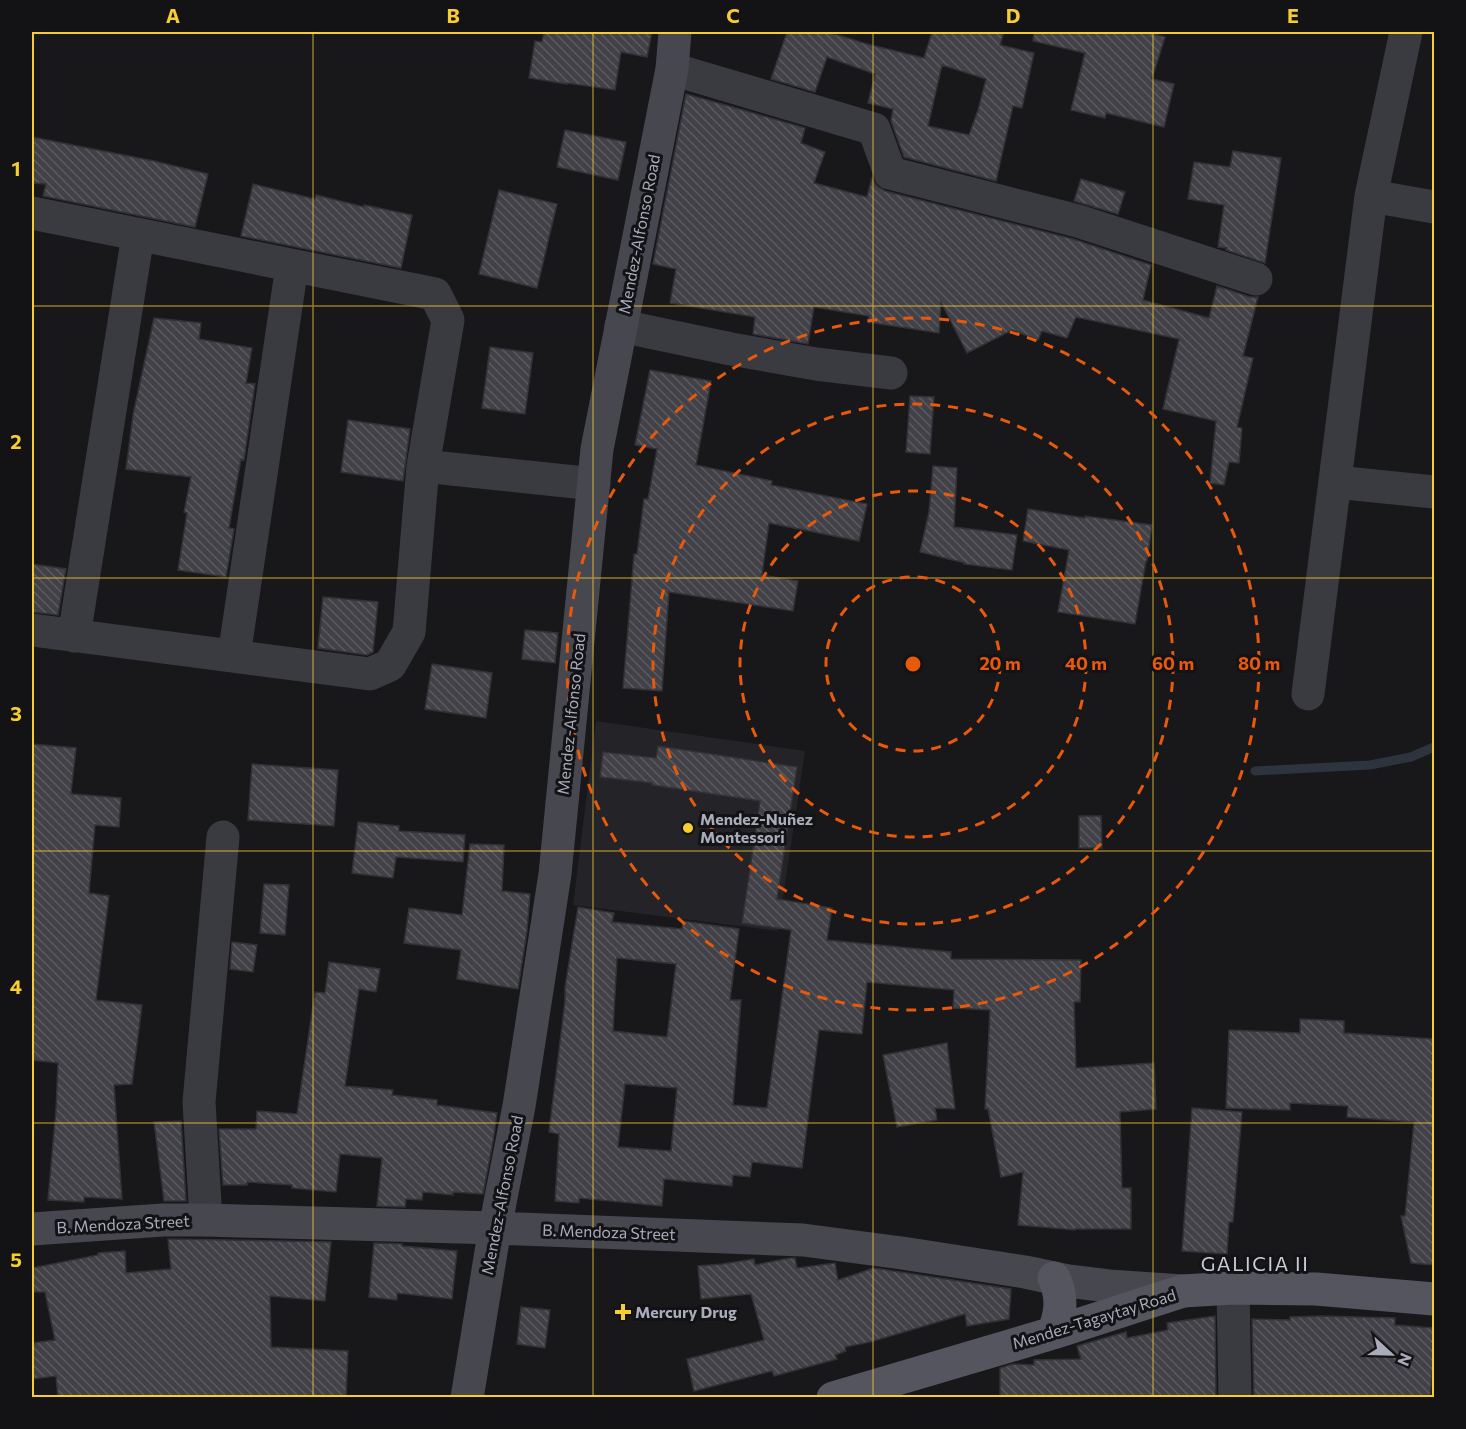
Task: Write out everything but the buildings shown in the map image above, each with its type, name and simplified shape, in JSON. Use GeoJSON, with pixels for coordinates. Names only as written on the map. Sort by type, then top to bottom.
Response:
{"type":"FeatureCollection","features":[{"type":"Feature","properties":{"kind":"main road","name":"Mendez-Alfonso Road"},"geometry":{"type":"LineString","coordinates":[[467,1398],[495,1228],[519,1106],[555,874],[598,439],[672,69],[675,32]]}},
{"type":"Feature","properties":{"kind":"main road","name":"B. Mendoza Street"},"geometry":{"type":"LineString","coordinates":[[32,1229],[163,1220],[206,1220],[803,1240],[902,1253],[1109,1286],[1183,1291]]}},
{"type":"Feature","properties":{"kind":"main road"},"geometry":{"type":"LineString","coordinates":[[1053,1333],[1061,1306],[1054,1278]]}},
{"type":"Feature","properties":{"kind":"main road","name":"Mendez-Tagaytay Road"},"geometry":{"type":"LineString","coordinates":[[833,1398],[1053,1333],[1183,1291],[1233,1288],[1316,1289],[1434,1299]]}},
{"type":"Feature","properties":{"kind":"street"},"geometry":{"type":"LineString","coordinates":[[1308,694],[1371,196],[1406,32]]}},
{"type":"Feature","properties":{"kind":"street"},"geometry":{"type":"LineString","coordinates":[[672,69],[874,129],[890,173],[1078,221],[1256,279]]}},
{"type":"Feature","properties":{"kind":"street"},"geometry":{"type":"LineString","coordinates":[[1371,196],[1434,207]]}},
{"type":"Feature","properties":{"kind":"street"},"geometry":{"type":"LineString","coordinates":[[32,213],[435,294],[448,320],[423,466],[409,632],[390,664],[370,674],[32,630]]}},
{"type":"Feature","properties":{"kind":"street"},"geometry":{"type":"LineString","coordinates":[[74,636],[138,235]]}},
{"type":"Feature","properties":{"kind":"street"},"geometry":{"type":"LineString","coordinates":[[234,657],[292,266]]}},
{"type":"Feature","properties":{"kind":"street"},"geometry":{"type":"LineString","coordinates":[[621,326],[731,350],[891,373]]}},
{"type":"Feature","properties":{"kind":"street"},"geometry":{"type":"LineString","coordinates":[[423,466],[594,484]]}},
{"type":"Feature","properties":{"kind":"street"},"geometry":{"type":"LineString","coordinates":[[1335,482],[1434,492]]}},
{"type":"Feature","properties":{"kind":"street"},"geometry":{"type":"LineString","coordinates":[[206,1220],[199,1102],[223,837]]}},
{"type":"Feature","properties":{"kind":"street"},"geometry":{"type":"LineString","coordinates":[[1233,1288],[1235,1398]]}},
{"type":"Feature","properties":{"kind":"shaded area","name":"Mendez-Nuñez Montessori"},"geometry":{"type":"Polygon","coordinates":[[[596,721],[805,751],[778,931],[573,905],[596,721]]]}},
{"type":"Feature","properties":{"kind":"waterway"},"geometry":{"type":"LineString","coordinates":[[1255,771],[1370,765],[1411,757],[1434,747]]}},
{"type":"Feature","properties":{"kind":"place","name":"Mendez-Nuñez Montessori"},"geometry":{"type":"Point","coordinates":[688,828]}},
{"type":"Feature","properties":{"kind":"place","name":"Mercury Drug"},"geometry":{"type":"Point","coordinates":[623,1312]}},
{"type":"Feature","properties":{"kind":"district","name":"GALICIA II"},"geometry":{"type":"Point","coordinates":[1255,1264]}}]}
